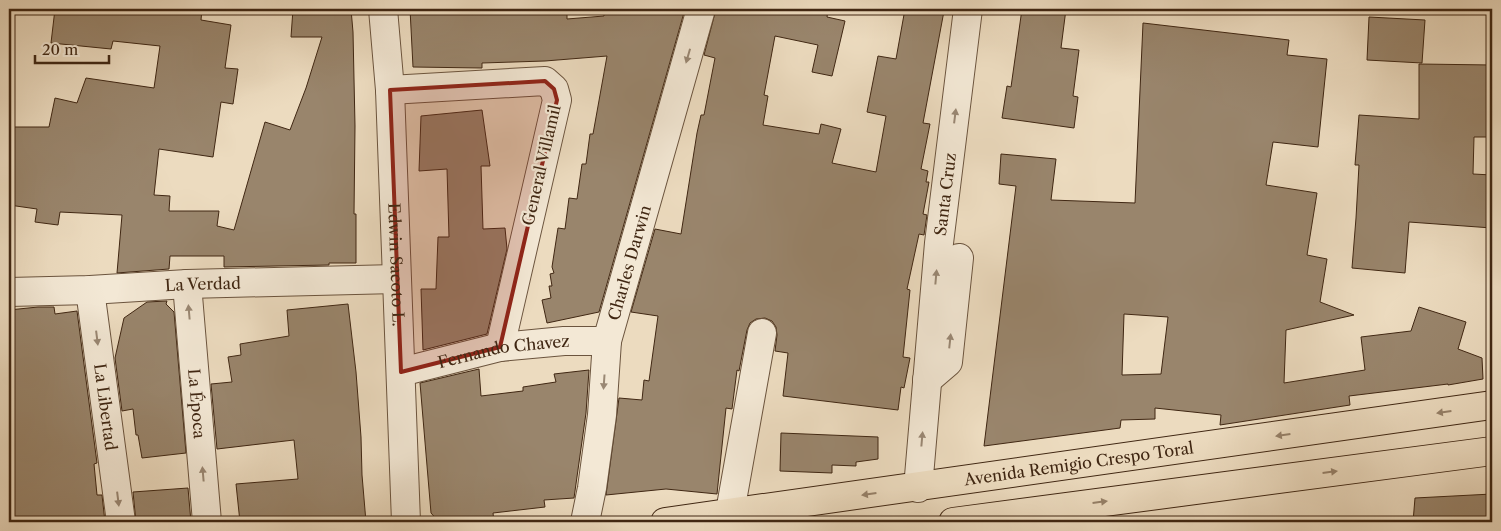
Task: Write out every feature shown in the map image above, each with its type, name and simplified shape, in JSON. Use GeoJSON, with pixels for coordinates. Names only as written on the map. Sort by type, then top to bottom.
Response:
{"type":"FeatureCollection","features":[{"type":"Feature","properties":{"kind":"main road","name":"Avenida Remigio Crespo Toral"},"geometry":{"type":"LineString","coordinates":[[665,522],[1492,406]]}},
{"type":"Feature","properties":{"kind":"main road"},"geometry":{"type":"LineString","coordinates":[[954,522],[1052,515],[1492,451]]}},
{"type":"Feature","properties":{"kind":"street","name":"Edwin Sacoto L."},"geometry":{"type":"LineString","coordinates":[[383,9],[390,90],[396,279],[402,372],[406,522]]}},
{"type":"Feature","properties":{"kind":"street","name":"Charles Darwin"},"geometry":{"type":"LineString","coordinates":[[585,522],[592,488],[602,415],[607,341],[701,9]]}},
{"type":"Feature","properties":{"kind":"street","name":"Santa Cruz"},"geometry":{"type":"LineString","coordinates":[[918,488],[939,243],[968,9]]}},
{"type":"Feature","properties":{"kind":"street","name":"General Villamil"},"geometry":{"type":"LineString","coordinates":[[390,90],[545,81],[554,88],[557,100],[500,347]]}},
{"type":"Feature","properties":{"kind":"street","name":"Santa Cruz"},"geometry":{"type":"LineString","coordinates":[[927,380],[948,362],[959,258]]}},
{"type":"Feature","properties":{"kind":"street","name":"La Verdad"},"geometry":{"type":"LineString","coordinates":[[9,292],[90,290],[187,284],[396,279]]}},
{"type":"Feature","properties":{"kind":"street","name":"La Época"},"geometry":{"type":"LineString","coordinates":[[187,284],[207,522]]}},
{"type":"Feature","properties":{"kind":"street","name":"La Libertad"},"geometry":{"type":"LineString","coordinates":[[90,290],[121,522]]}},
{"type":"Feature","properties":{"kind":"street"},"geometry":{"type":"LineString","coordinates":[[730,512],[762,333]]}},
{"type":"Feature","properties":{"kind":"street","name":"Fernando Chavez"},"geometry":{"type":"LineString","coordinates":[[402,372],[500,347],[564,341],[607,341]]}},
{"type":"Feature","properties":{"kind":"highlighted area"},"geometry":{"type":"Polygon","coordinates":[[[545,81],[554,89],[557,100],[500,347],[401,372],[390,90],[545,81]]]}},
{"type":"Feature","properties":{"kind":"building"},"geometry":{"type":"Polygon","coordinates":[[[55,9],[202,9],[201,20],[231,25],[225,68],[238,69],[233,104],[221,102],[213,157],[159,149],[154,195],[170,196],[169,211],[219,211],[217,226],[234,230],[265,122],[290,130],[322,37],[291,37],[293,9],[351,9],[355,126],[354,214],[356,214],[356,263],[224,267],[224,256],[170,256],[169,269],[117,273],[122,215],[60,212],[58,225],[35,222],[37,209],[9,205],[9,127],[49,127],[55,98],[77,103],[86,78],[154,88],[160,46],[113,41],[111,49],[51,43],[55,9]]]}},
{"type":"Feature","properties":{"kind":"building"},"geometry":{"type":"Polygon","coordinates":[[[410,9],[567,9],[567,19],[604,16],[604,11],[617,9],[685,9],[599,312],[547,323],[542,300],[551,298],[550,274],[554,273],[552,267],[558,228],[565,229],[569,198],[577,199],[582,164],[586,164],[590,134],[593,134],[607,56],[545,61],[482,63],[482,68],[413,67],[410,9]]]}},
{"type":"Feature","properties":{"kind":"building"},"geometry":{"type":"Polygon","coordinates":[[[716,9],[828,9],[827,17],[845,21],[832,76],[812,72],[818,45],[775,36],[764,95],[768,96],[763,125],[819,134],[821,124],[841,129],[832,163],[876,172],[886,116],[867,112],[878,56],[896,59],[905,9],[944,11],[923,123],[930,124],[921,169],[928,171],[926,182],[929,182],[923,214],[927,215],[924,235],[919,234],[907,289],[910,290],[903,357],[910,358],[904,388],[901,387],[898,410],[783,396],[788,353],[775,351],[777,335],[776,327],[772,321],[765,318],[756,319],[750,323],[747,330],[739,371],[737,370],[732,409],[726,408],[717,494],[666,489],[606,495],[619,398],[642,400],[644,380],[649,381],[658,316],[631,312],[655,229],[681,234],[697,133],[701,115],[704,115],[715,58],[704,55],[716,9]]]}},
{"type":"Feature","properties":{"kind":"building"},"geometry":{"type":"Polygon","coordinates":[[[1022,9],[1066,9],[1061,48],[1079,50],[1073,96],[1078,97],[1074,128],[1002,118],[1007,86],[1011,87],[1022,9]]]}},
{"type":"Feature","properties":{"kind":"building"},"geometry":{"type":"Polygon","coordinates":[[[1369,17],[1425,20],[1422,63],[1367,60],[1369,17]]]}},
{"type":"Feature","properties":{"kind":"building"},"geometry":{"type":"Polygon","coordinates":[[[1143,23],[1289,40],[1287,55],[1327,59],[1318,147],[1273,142],[1266,185],[1317,193],[1307,255],[1327,259],[1320,302],[1354,315],[1286,330],[1284,383],[1365,370],[1361,337],[1411,331],[1419,307],[1466,322],[1458,349],[1482,358],[1483,379],[1448,385],[1349,396],[1350,405],[1220,425],[1221,415],[1155,408],[1155,419],[1121,420],[1120,428],[984,446],[1016,186],[999,184],[1001,154],[1056,159],[1051,200],[1135,203],[1143,23]],[[1124,314],[1122,375],[1161,374],[1168,317],[1124,314]]]}},
{"type":"Feature","properties":{"kind":"building"},"geometry":{"type":"Polygon","coordinates":[[[1419,64],[1492,65],[1492,137],[1474,137],[1473,174],[1492,175],[1492,228],[1409,222],[1405,273],[1352,268],[1359,165],[1355,165],[1359,115],[1419,119],[1419,64]]]}},
{"type":"Feature","properties":{"kind":"building"},"geometry":{"type":"Polygon","coordinates":[[[482,110],[490,166],[481,166],[483,229],[505,228],[507,249],[487,334],[423,350],[421,289],[436,289],[438,237],[449,237],[447,169],[419,171],[421,116],[482,110]]]}},
{"type":"Feature","properties":{"kind":"building"},"geometry":{"type":"Polygon","coordinates":[[[167,301],[166,304],[174,312],[186,453],[142,458],[138,435],[136,435],[133,409],[122,411],[115,358],[124,318],[147,302],[167,301]]]}},
{"type":"Feature","properties":{"kind":"building"},"geometry":{"type":"Polygon","coordinates":[[[348,304],[356,372],[366,522],[240,522],[236,484],[298,479],[294,440],[217,449],[211,384],[232,382],[228,357],[241,355],[240,344],[289,336],[287,310],[348,304]]]}},
{"type":"Feature","properties":{"kind":"building"},"geometry":{"type":"Polygon","coordinates":[[[54,307],[55,314],[77,311],[97,463],[94,464],[97,495],[102,495],[105,522],[9,522],[9,354],[13,354],[9,329],[9,310],[54,307]]]}},
{"type":"Feature","properties":{"kind":"building"},"geometry":{"type":"Polygon","coordinates":[[[479,369],[481,396],[523,391],[523,387],[556,382],[554,374],[589,370],[586,413],[574,498],[544,500],[545,507],[493,513],[494,522],[439,522],[431,513],[420,383],[479,369]]]}},
{"type":"Feature","properties":{"kind":"building"},"geometry":{"type":"Polygon","coordinates":[[[781,433],[878,437],[878,459],[856,462],[856,466],[832,465],[832,473],[780,471],[781,433]]]}},
{"type":"Feature","properties":{"kind":"building"},"geometry":{"type":"Polygon","coordinates":[[[188,488],[191,522],[136,522],[133,492],[188,488]]]}},
{"type":"Feature","properties":{"kind":"building"},"geometry":{"type":"Polygon","coordinates":[[[1492,494],[1492,522],[1413,522],[1415,498],[1492,494]]]}}]}
